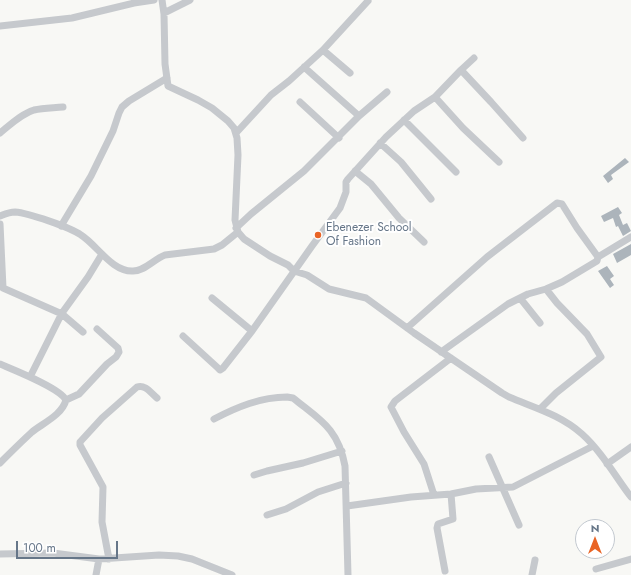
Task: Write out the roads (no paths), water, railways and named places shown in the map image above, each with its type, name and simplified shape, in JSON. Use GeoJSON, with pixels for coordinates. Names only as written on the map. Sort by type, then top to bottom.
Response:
{"type":"FeatureCollection","features":[{"type":"Feature","properties":{"kind":"street"},"geometry":{"type":"LineString","coordinates":[[0,26],[72,18],[154,0]]}},
{"type":"Feature","properties":{"kind":"street"},"geometry":{"type":"LineString","coordinates":[[162,0],[168,86],[212,108],[228,121],[236,133],[238,155],[234,220],[237,230],[244,239],[288,265],[294,271],[307,275],[329,289],[366,298],[441,352],[502,393],[556,416],[570,425],[583,435],[593,446],[631,497]]}},
{"type":"Feature","properties":{"kind":"street"},"geometry":{"type":"LineString","coordinates":[[164,13],[190,0]]}},
{"type":"Feature","properties":{"kind":"street"},"geometry":{"type":"LineString","coordinates":[[236,133],[271,95],[323,50],[368,1]]}},
{"type":"Feature","properties":{"kind":"street"},"geometry":{"type":"LineString","coordinates":[[323,50],[350,73]]}},
{"type":"Feature","properties":{"kind":"street"},"geometry":{"type":"LineString","coordinates":[[183,336],[220,370],[223,368],[252,331],[340,208],[346,192],[346,182],[380,143],[404,120],[435,97],[474,58]]}},
{"type":"Feature","properties":{"kind":"street"},"geometry":{"type":"LineString","coordinates":[[304,67],[359,116]]}},
{"type":"Feature","properties":{"kind":"street"},"geometry":{"type":"LineString","coordinates":[[461,70],[492,102],[523,138]]}},
{"type":"Feature","properties":{"kind":"street"},"geometry":{"type":"LineString","coordinates":[[61,226],[91,176],[113,131],[122,107],[129,101],[167,78]]}},
{"type":"Feature","properties":{"kind":"street"},"geometry":{"type":"LineString","coordinates":[[0,216],[15,212],[70,228],[82,235],[102,254],[124,270],[134,271],[144,268],[159,257],[165,255],[214,249],[222,245],[251,214],[304,171],[339,138],[359,116],[387,92]]}},
{"type":"Feature","properties":{"kind":"street"},"geometry":{"type":"LineString","coordinates":[[435,97],[463,128],[499,162]]}},
{"type":"Feature","properties":{"kind":"street"},"geometry":{"type":"LineString","coordinates":[[300,102],[339,138]]}},
{"type":"Feature","properties":{"kind":"street"},"geometry":{"type":"LineString","coordinates":[[0,133],[14,121],[29,112],[63,107]]}},
{"type":"Feature","properties":{"kind":"street"},"geometry":{"type":"LineString","coordinates":[[404,120],[456,172]]}},
{"type":"Feature","properties":{"kind":"street"},"geometry":{"type":"LineString","coordinates":[[380,143],[401,162],[431,198]]}},
{"type":"Feature","properties":{"kind":"street"},"geometry":{"type":"LineString","coordinates":[[355,171],[371,184],[399,218],[424,242]]}},
{"type":"Feature","properties":{"kind":"street"},"geometry":{"type":"LineString","coordinates":[[407,328],[487,257],[557,203],[562,204],[598,257]]}},
{"type":"Feature","properties":{"kind":"street"},"geometry":{"type":"LineString","coordinates":[[0,224],[3,288],[62,314],[83,332]]}},
{"type":"Feature","properties":{"kind":"street"},"geometry":{"type":"LineString","coordinates":[[441,352],[508,304],[562,282],[597,261],[598,257],[631,237]]}},
{"type":"Feature","properties":{"kind":"street"},"geometry":{"type":"LineString","coordinates":[[30,377],[62,314],[102,254]]}},
{"type":"Feature","properties":{"kind":"street"},"geometry":{"type":"LineString","coordinates":[[540,409],[556,393],[601,357],[601,354],[587,334],[557,303],[546,289]]}},
{"type":"Feature","properties":{"kind":"street"},"geometry":{"type":"LineString","coordinates":[[212,298],[252,331]]}},
{"type":"Feature","properties":{"kind":"street"},"geometry":{"type":"LineString","coordinates":[[520,298],[540,324]]}},
{"type":"Feature","properties":{"kind":"street"},"geometry":{"type":"LineString","coordinates":[[0,463],[34,431],[57,414],[66,403],[66,400],[79,394],[116,357],[119,352],[118,348],[97,329]]}},
{"type":"Feature","properties":{"kind":"street"},"geometry":{"type":"LineString","coordinates":[[434,495],[424,464],[404,432],[391,407],[395,401],[451,358]]}},
{"type":"Feature","properties":{"kind":"street"},"geometry":{"type":"LineString","coordinates":[[0,364],[30,377],[50,388],[66,400]]}},
{"type":"Feature","properties":{"kind":"street"},"geometry":{"type":"LineString","coordinates":[[109,559],[102,522],[103,487],[80,446],[80,442],[102,418],[137,387],[144,387],[156,398]]}},
{"type":"Feature","properties":{"kind":"street"},"geometry":{"type":"LineString","coordinates":[[214,419],[229,411],[256,401],[281,397],[292,398],[323,422],[333,432],[342,451],[345,466],[348,575]]}},
{"type":"Feature","properties":{"kind":"street"},"geometry":{"type":"LineString","coordinates":[[347,506],[404,498],[451,494],[501,487],[513,487],[593,446]]}},
{"type":"Feature","properties":{"kind":"street"},"geometry":{"type":"LineString","coordinates":[[607,464],[631,447]]}},
{"type":"Feature","properties":{"kind":"street"},"geometry":{"type":"LineString","coordinates":[[254,475],[303,463],[342,451]]}},
{"type":"Feature","properties":{"kind":"street"},"geometry":{"type":"LineString","coordinates":[[489,457],[518,525]]}},
{"type":"Feature","properties":{"kind":"street"},"geometry":{"type":"LineString","coordinates":[[267,515],[286,508],[318,492],[346,483]]}},
{"type":"Feature","properties":{"kind":"street"},"geometry":{"type":"LineString","coordinates":[[445,571],[437,528],[438,524],[453,520],[451,494]]}},
{"type":"Feature","properties":{"kind":"street"},"geometry":{"type":"LineString","coordinates":[[0,554],[53,553],[99,559],[160,555],[178,556],[192,559],[232,575]]}},
{"type":"Feature","properties":{"kind":"street"},"geometry":{"type":"LineString","coordinates":[[96,575],[99,559]]}},
{"type":"Feature","properties":{"kind":"street"},"geometry":{"type":"LineString","coordinates":[[596,569],[631,559]]}},
{"type":"Feature","properties":{"kind":"street"},"geometry":{"type":"LineString","coordinates":[[532,575],[535,560]]}},
{"type":"Feature","properties":{"kind":"place","name":"Ebenezer School Of Fashion"},"geometry":{"type":"Point","coordinates":[318,235]}}]}
